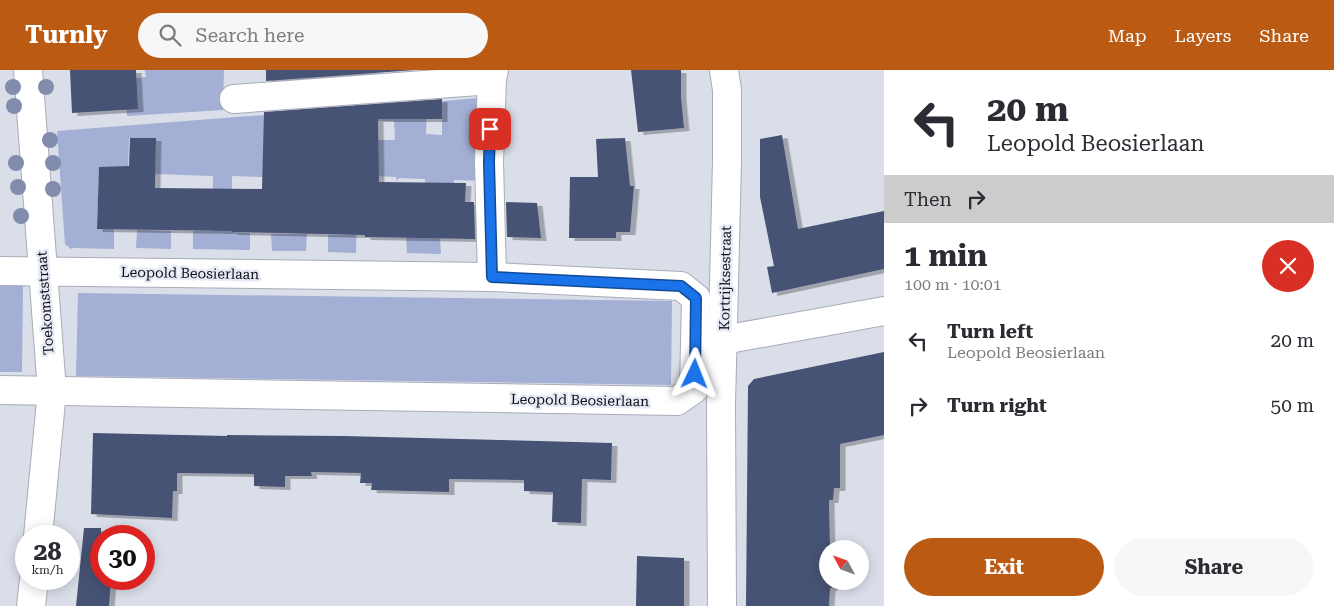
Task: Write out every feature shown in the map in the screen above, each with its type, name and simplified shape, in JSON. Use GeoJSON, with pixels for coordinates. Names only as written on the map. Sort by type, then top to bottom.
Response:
{"type":"FeatureCollection","features":[{"type":"Feature","properties":{"kind":"street","name":"Toekomststraat"},"geometry":{"type":"LineString","coordinates":[[28,70],[52,391],[39,525]]}},
{"type":"Feature","properties":{"kind":"street","name":"Kortrijksestraat"},"geometry":{"type":"LineString","coordinates":[[722,606],[721,405],[727,161],[724,70]]}},
{"type":"Feature","properties":{"kind":"street"},"geometry":{"type":"LineString","coordinates":[[234,100],[493,75],[489,162],[492,277]]}},
{"type":"Feature","properties":{"kind":"street","name":"Leopold Beosierlaan"},"geometry":{"type":"LineString","coordinates":[[0,271],[492,277],[681,286],[696,298],[694,389],[677,401],[0,390]]}},
{"type":"Feature","properties":{"kind":"street"},"geometry":{"type":"LineString","coordinates":[[723,340],[884,311]]}},
{"type":"Feature","properties":{"kind":"street"},"geometry":{"type":"LineString","coordinates":[[31,606],[33,590]]}},
{"type":"Feature","properties":{"kind":"shaded area"},"geometry":{"type":"Polygon","coordinates":[[[145,70],[224,70],[223,110],[127,116],[125,96],[137,95],[136,78],[146,77],[145,70]]]}},
{"type":"Feature","properties":{"kind":"shaded area"},"geometry":{"type":"Polygon","coordinates":[[[488,97],[485,181],[454,180],[454,189],[425,188],[425,179],[399,178],[397,181],[396,177],[375,176],[376,140],[395,140],[394,121],[378,121],[378,108],[427,102],[426,134],[442,135],[442,106],[435,102],[488,97]]]}},
{"type":"Feature","properties":{"kind":"shaded area"},"geometry":{"type":"Polygon","coordinates":[[[264,115],[358,175],[356,253],[328,252],[328,235],[351,235],[350,190],[262,177],[232,176],[232,232],[250,233],[250,250],[193,249],[193,231],[212,231],[213,176],[155,174],[156,138],[129,138],[128,173],[99,171],[97,229],[114,229],[114,249],[71,249],[65,244],[57,131],[264,115]]]}},
{"type":"Feature","properties":{"kind":"shaded area"},"geometry":{"type":"Polygon","coordinates":[[[137,230],[171,231],[171,249],[136,248],[137,230]]]}},
{"type":"Feature","properties":{"kind":"shaded area"},"geometry":{"type":"Polygon","coordinates":[[[271,234],[307,234],[306,251],[272,251],[271,234]]]}},
{"type":"Feature","properties":{"kind":"shaded area"},"geometry":{"type":"Polygon","coordinates":[[[406,237],[440,238],[441,254],[407,253],[406,237]]]}},
{"type":"Feature","properties":{"kind":"shaded area"},"geometry":{"type":"Polygon","coordinates":[[[0,284],[23,285],[22,372],[0,372],[0,284]]]}},
{"type":"Feature","properties":{"kind":"shaded area"},"geometry":{"type":"Polygon","coordinates":[[[78,293],[672,301],[671,385],[76,376],[78,293]]]}},
{"type":"Feature","properties":{"kind":"building"},"geometry":{"type":"Polygon","coordinates":[[[70,70],[136,70],[138,109],[72,113],[70,70]]]}},
{"type":"Feature","properties":{"kind":"building"},"geometry":{"type":"Polygon","coordinates":[[[266,70],[415,70],[266,81],[266,70]]]}},
{"type":"Feature","properties":{"kind":"building"},"geometry":{"type":"Polygon","coordinates":[[[631,70],[681,70],[684,128],[638,132],[631,70]]]}},
{"type":"Feature","properties":{"kind":"building"},"geometry":{"type":"Polygon","coordinates":[[[442,99],[442,119],[378,119],[379,182],[466,183],[465,202],[474,202],[475,239],[365,237],[365,235],[232,231],[97,229],[99,167],[129,166],[130,138],[156,138],[155,188],[262,189],[264,112],[442,99]]]}},
{"type":"Feature","properties":{"kind":"building"},"geometry":{"type":"Polygon","coordinates":[[[782,135],[798,229],[884,211],[884,269],[772,293],[767,267],[774,266],[760,197],[760,139],[782,135]]]}},
{"type":"Feature","properties":{"kind":"building"},"geometry":{"type":"Polygon","coordinates":[[[625,138],[630,186],[634,186],[630,232],[616,232],[616,238],[569,238],[570,177],[598,177],[596,139],[625,138]]]}},
{"type":"Feature","properties":{"kind":"building"},"geometry":{"type":"Polygon","coordinates":[[[506,202],[537,203],[541,238],[507,237],[506,202]]]}},
{"type":"Feature","properties":{"kind":"building"},"geometry":{"type":"Polygon","coordinates":[[[884,352],[884,435],[840,444],[840,488],[834,488],[833,500],[829,500],[830,540],[819,540],[819,590],[830,590],[829,606],[746,606],[748,386],[754,379],[884,352]]]}},
{"type":"Feature","properties":{"kind":"building"},"geometry":{"type":"Polygon","coordinates":[[[93,433],[344,436],[612,443],[611,480],[582,479],[581,523],[552,522],[553,492],[524,491],[524,480],[449,479],[449,492],[371,490],[372,483],[360,483],[361,473],[311,472],[312,476],[285,476],[285,487],[254,486],[254,474],[177,473],[177,491],[173,491],[172,518],[91,514],[93,433]]]}},
{"type":"Feature","properties":{"kind":"building"},"geometry":{"type":"Polygon","coordinates":[[[84,528],[90,528],[90,590],[110,590],[109,606],[76,606],[78,590],[80,590],[84,528]]]}},
{"type":"Feature","properties":{"kind":"building"},"geometry":{"type":"Polygon","coordinates":[[[637,556],[684,558],[684,606],[636,606],[637,556]]]}},
{"type":"Feature","properties":{"kind":"route"},"geometry":{"type":"LineString","coordinates":[[490,129],[492,277],[681,286],[696,298],[695,374]]}}]}
